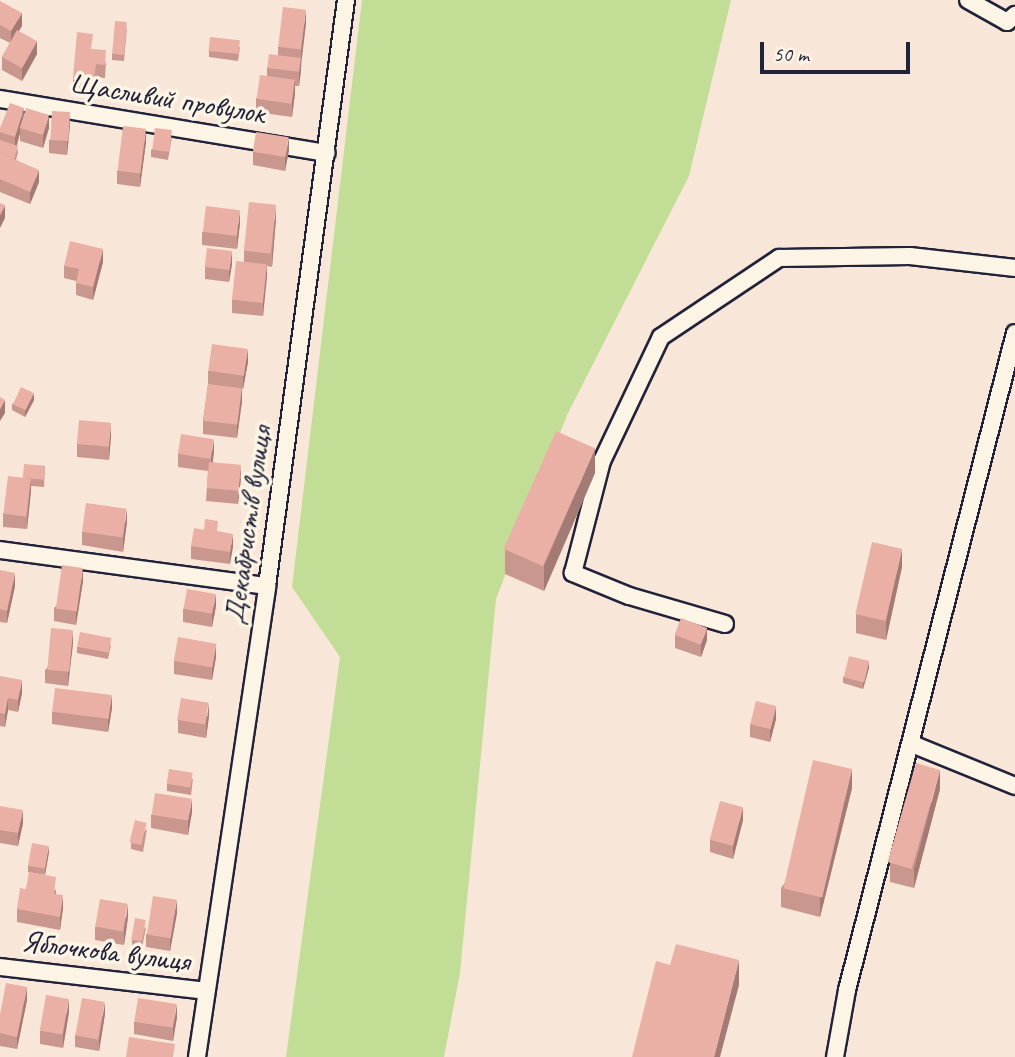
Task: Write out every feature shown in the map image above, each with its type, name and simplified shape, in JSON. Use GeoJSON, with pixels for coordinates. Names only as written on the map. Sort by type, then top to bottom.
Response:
{"type":"FeatureCollection","features":[{"type":"Feature","properties":{"kind":"street","name":"Декабристів вулиця"},"geometry":{"type":"LineString","coordinates":[[197,1057],[267,586],[346,0]]}},
{"type":"Feature","properties":{"kind":"street"},"geometry":{"type":"LineString","coordinates":[[968,0],[1012,23]]}},
{"type":"Feature","properties":{"kind":"street","name":"Щасливий провулок"},"geometry":{"type":"LineString","coordinates":[[0,99],[327,153]]}},
{"type":"Feature","properties":{"kind":"street"},"geometry":{"type":"LineString","coordinates":[[725,624],[629,596],[573,573],[602,461],[661,337],[779,258],[910,256],[1015,268]]}},
{"type":"Feature","properties":{"kind":"street"},"geometry":{"type":"LineString","coordinates":[[835,1057],[847,990],[1015,333]]}},
{"type":"Feature","properties":{"kind":"street"},"geometry":{"type":"LineString","coordinates":[[0,550],[267,586]]}},
{"type":"Feature","properties":{"kind":"street"},"geometry":{"type":"LineString","coordinates":[[912,744],[1015,786]]}},
{"type":"Feature","properties":{"kind":"street","name":"Яблочкова вулиця"},"geometry":{"type":"LineString","coordinates":[[0,967],[206,991]]}},
{"type":"Feature","properties":{"kind":"green space"},"geometry":{"type":"Polygon","coordinates":[[[362,0],[731,0],[689,176],[567,415],[496,599],[460,973],[444,1057],[286,1057],[340,657],[292,587],[362,0]]]}},
{"type":"Feature","properties":{"kind":"building"},"geometry":{"type":"Polygon","coordinates":[[[0,1],[22,13],[11,31],[0,25],[0,1]]]}},
{"type":"Feature","properties":{"kind":"building"},"geometry":{"type":"Polygon","coordinates":[[[283,7],[306,10],[301,50],[278,47],[283,7]]]}},
{"type":"Feature","properties":{"kind":"building"},"geometry":{"type":"Polygon","coordinates":[[[115,21],[127,22],[124,55],[112,54],[115,21]]]}},
{"type":"Feature","properties":{"kind":"building"},"geometry":{"type":"Polygon","coordinates":[[[17,30],[37,41],[22,68],[2,57],[17,30]]]}},
{"type":"Feature","properties":{"kind":"building"},"geometry":{"type":"Polygon","coordinates":[[[77,32],[93,34],[91,49],[106,50],[105,65],[96,64],[94,79],[73,77],[77,32]]]}},
{"type":"Feature","properties":{"kind":"building"},"geometry":{"type":"Polygon","coordinates":[[[210,37],[240,40],[238,54],[209,51],[210,37]]]}},
{"type":"Feature","properties":{"kind":"building"},"geometry":{"type":"Polygon","coordinates":[[[269,54],[301,58],[299,72],[267,68],[269,54]]]}},
{"type":"Feature","properties":{"kind":"building"},"geometry":{"type":"Polygon","coordinates":[[[260,75],[295,80],[291,104],[257,99],[260,75]]]}},
{"type":"Feature","properties":{"kind":"building"},"geometry":{"type":"Polygon","coordinates":[[[10,103],[24,108],[15,137],[0,132],[10,103]]]}},
{"type":"Feature","properties":{"kind":"building"},"geometry":{"type":"Polygon","coordinates":[[[26,108],[49,115],[43,135],[20,128],[26,108]]]}},
{"type":"Feature","properties":{"kind":"building"},"geometry":{"type":"Polygon","coordinates":[[[52,111],[70,112],[68,141],[50,140],[52,111]]]}},
{"type":"Feature","properties":{"kind":"building"},"geometry":{"type":"Polygon","coordinates":[[[123,126],[146,129],[140,173],[118,171],[123,126]]]}},
{"type":"Feature","properties":{"kind":"building"},"geometry":{"type":"Polygon","coordinates":[[[155,128],[172,130],[169,152],[152,150],[155,128]]]}},
{"type":"Feature","properties":{"kind":"building"},"geometry":{"type":"Polygon","coordinates":[[[256,132],[289,137],[285,157],[253,152],[256,132]]]}},
{"type":"Feature","properties":{"kind":"building"},"geometry":{"type":"Polygon","coordinates":[[[0,140],[18,146],[14,159],[0,153],[0,140]]]}},
{"type":"Feature","properties":{"kind":"building"},"geometry":{"type":"Polygon","coordinates":[[[0,153],[39,170],[30,192],[0,179],[0,153]]]}},
{"type":"Feature","properties":{"kind":"building"},"geometry":{"type":"Polygon","coordinates":[[[249,202],[276,205],[271,254],[244,251],[249,202]]]}},
{"type":"Feature","properties":{"kind":"building"},"geometry":{"type":"Polygon","coordinates":[[[206,206],[240,210],[237,236],[203,232],[206,206]]]}},
{"type":"Feature","properties":{"kind":"building"},"geometry":{"type":"Polygon","coordinates":[[[70,241],[103,249],[93,287],[76,283],[79,269],[64,266],[70,241]]]}},
{"type":"Feature","properties":{"kind":"building"},"geometry":{"type":"Polygon","coordinates":[[[207,248],[232,251],[229,270],[205,267],[207,248]]]}},
{"type":"Feature","properties":{"kind":"building"},"geometry":{"type":"Polygon","coordinates":[[[236,261],[267,264],[263,303],[232,300],[236,261]]]}},
{"type":"Feature","properties":{"kind":"building"},"geometry":{"type":"Polygon","coordinates":[[[212,344],[248,349],[244,376],[208,371],[212,344]]]}},
{"type":"Feature","properties":{"kind":"building"},"geometry":{"type":"Polygon","coordinates":[[[208,384],[242,388],[237,425],[203,421],[208,384]]]}},
{"type":"Feature","properties":{"kind":"building"},"geometry":{"type":"Polygon","coordinates":[[[21,387],[34,393],[26,410],[13,404],[21,387]]]}},
{"type":"Feature","properties":{"kind":"building"},"geometry":{"type":"Polygon","coordinates":[[[79,420],[111,423],[109,447],[77,444],[79,420]]]}},
{"type":"Feature","properties":{"kind":"building"},"geometry":{"type":"Polygon","coordinates":[[[556,431],[595,448],[543,566],[504,549],[556,431]]]}},
{"type":"Feature","properties":{"kind":"building"},"geometry":{"type":"Polygon","coordinates":[[[181,434],[214,439],[210,459],[178,454],[181,434]]]}},
{"type":"Feature","properties":{"kind":"building"},"geometry":{"type":"Polygon","coordinates":[[[209,462],[241,465],[239,491],[207,488],[209,462]]]}},
{"type":"Feature","properties":{"kind":"building"},"geometry":{"type":"Polygon","coordinates":[[[24,464],[45,466],[44,480],[23,478],[24,464]]]}},
{"type":"Feature","properties":{"kind":"building"},"geometry":{"type":"Polygon","coordinates":[[[8,476],[31,479],[26,517],[3,514],[8,476]]]}},
{"type":"Feature","properties":{"kind":"building"},"geometry":{"type":"Polygon","coordinates":[[[86,503],[127,509],[123,537],[82,532],[86,503]]]}},
{"type":"Feature","properties":{"kind":"building"},"geometry":{"type":"Polygon","coordinates":[[[205,519],[218,521],[217,531],[233,534],[230,552],[191,546],[194,528],[204,530],[205,519]]]}},
{"type":"Feature","properties":{"kind":"building"},"geometry":{"type":"Polygon","coordinates":[[[872,542],[902,549],[886,621],[855,614],[872,542]]]}},
{"type":"Feature","properties":{"kind":"building"},"geometry":{"type":"Polygon","coordinates":[[[62,565],[83,568],[77,611],[56,609],[62,565]]]}},
{"type":"Feature","properties":{"kind":"building"},"geometry":{"type":"Polygon","coordinates":[[[0,570],[15,573],[7,611],[0,609],[0,570]]]}},
{"type":"Feature","properties":{"kind":"building"},"geometry":{"type":"Polygon","coordinates":[[[187,589],[216,594],[212,614],[184,609],[187,589]]]}},
{"type":"Feature","properties":{"kind":"building"},"geometry":{"type":"Polygon","coordinates":[[[681,618],[707,628],[701,645],[675,635],[681,618]]]}},
{"type":"Feature","properties":{"kind":"building"},"geometry":{"type":"Polygon","coordinates":[[[51,628],[73,630],[69,672],[47,670],[51,628]]]}},
{"type":"Feature","properties":{"kind":"building"},"geometry":{"type":"Polygon","coordinates":[[[80,632],[111,638],[109,653],[77,647],[80,632]]]}},
{"type":"Feature","properties":{"kind":"building"},"geometry":{"type":"Polygon","coordinates":[[[178,637],[216,644],[212,667],[174,661],[178,637]]]}},
{"type":"Feature","properties":{"kind":"building"},"geometry":{"type":"Polygon","coordinates":[[[849,656],[869,661],[864,682],[844,677],[849,656]]]}},
{"type":"Feature","properties":{"kind":"building"},"geometry":{"type":"Polygon","coordinates":[[[0,676],[22,680],[18,700],[8,698],[5,714],[0,713],[0,676]]]}},
{"type":"Feature","properties":{"kind":"building"},"geometry":{"type":"Polygon","coordinates":[[[55,688],[112,695],[109,719],[52,712],[55,688]]]}},
{"type":"Feature","properties":{"kind":"building"},"geometry":{"type":"Polygon","coordinates":[[[181,698],[209,703],[205,725],[177,720],[181,698]]]}},
{"type":"Feature","properties":{"kind":"building"},"geometry":{"type":"Polygon","coordinates":[[[756,701],[776,706],[771,729],[750,724],[756,701]]]}},
{"type":"Feature","properties":{"kind":"building"},"geometry":{"type":"Polygon","coordinates":[[[813,760],[852,769],[822,898],[783,889],[813,760]]]}},
{"type":"Feature","properties":{"kind":"building"},"geometry":{"type":"Polygon","coordinates":[[[916,763],[940,770],[912,869],[888,862],[916,763]]]}},
{"type":"Feature","properties":{"kind":"building"},"geometry":{"type":"Polygon","coordinates":[[[169,769],[193,773],[190,788],[167,784],[169,769]]]}},
{"type":"Feature","properties":{"kind":"building"},"geometry":{"type":"Polygon","coordinates":[[[155,793],[192,799],[188,821],[152,815],[155,793]]]}},
{"type":"Feature","properties":{"kind":"building"},"geometry":{"type":"Polygon","coordinates":[[[720,801],[743,807],[733,846],[710,840],[720,801]]]}},
{"type":"Feature","properties":{"kind":"building"},"geometry":{"type":"Polygon","coordinates":[[[0,806],[23,810],[18,833],[0,830],[0,806]]]}},
{"type":"Feature","properties":{"kind":"building"},"geometry":{"type":"Polygon","coordinates":[[[135,820],[147,823],[141,845],[129,842],[135,820]]]}},
{"type":"Feature","properties":{"kind":"building"},"geometry":{"type":"Polygon","coordinates":[[[32,843],[49,846],[45,869],[28,866],[32,843]]]}},
{"type":"Feature","properties":{"kind":"building"},"geometry":{"type":"Polygon","coordinates":[[[29,872],[56,877],[54,894],[63,895],[60,917],[17,909],[20,888],[26,889],[29,872]]]}},
{"type":"Feature","properties":{"kind":"building"},"geometry":{"type":"Polygon","coordinates":[[[153,896],[177,900],[171,938],[147,935],[153,896]]]}},
{"type":"Feature","properties":{"kind":"building"},"geometry":{"type":"Polygon","coordinates":[[[100,899],[128,904],[123,931],[95,927],[100,899]]]}},
{"type":"Feature","properties":{"kind":"building"},"geometry":{"type":"Polygon","coordinates":[[[135,918],[146,920],[142,942],[131,940],[135,918]]]}},
{"type":"Feature","properties":{"kind":"building"},"geometry":{"type":"Polygon","coordinates":[[[676,944],[739,960],[714,1057],[632,1057],[656,961],[670,965],[676,944]]]}},
{"type":"Feature","properties":{"kind":"building"},"geometry":{"type":"Polygon","coordinates":[[[6,983],[27,987],[17,1037],[0,1033],[0,1015],[6,983]]]}},
{"type":"Feature","properties":{"kind":"building"},"geometry":{"type":"Polygon","coordinates":[[[46,995],[69,999],[62,1034],[40,1030],[46,995]]]}},
{"type":"Feature","properties":{"kind":"building"},"geometry":{"type":"Polygon","coordinates":[[[82,998],[105,1002],[98,1039],[75,1035],[82,998]]]}},
{"type":"Feature","properties":{"kind":"building"},"geometry":{"type":"Polygon","coordinates":[[[138,998],[177,1004],[173,1028],[134,1022],[138,998]]]}},
{"type":"Feature","properties":{"kind":"building"},"geometry":{"type":"Polygon","coordinates":[[[129,1037],[175,1044],[173,1057],[126,1057],[129,1037]]]}}]}
